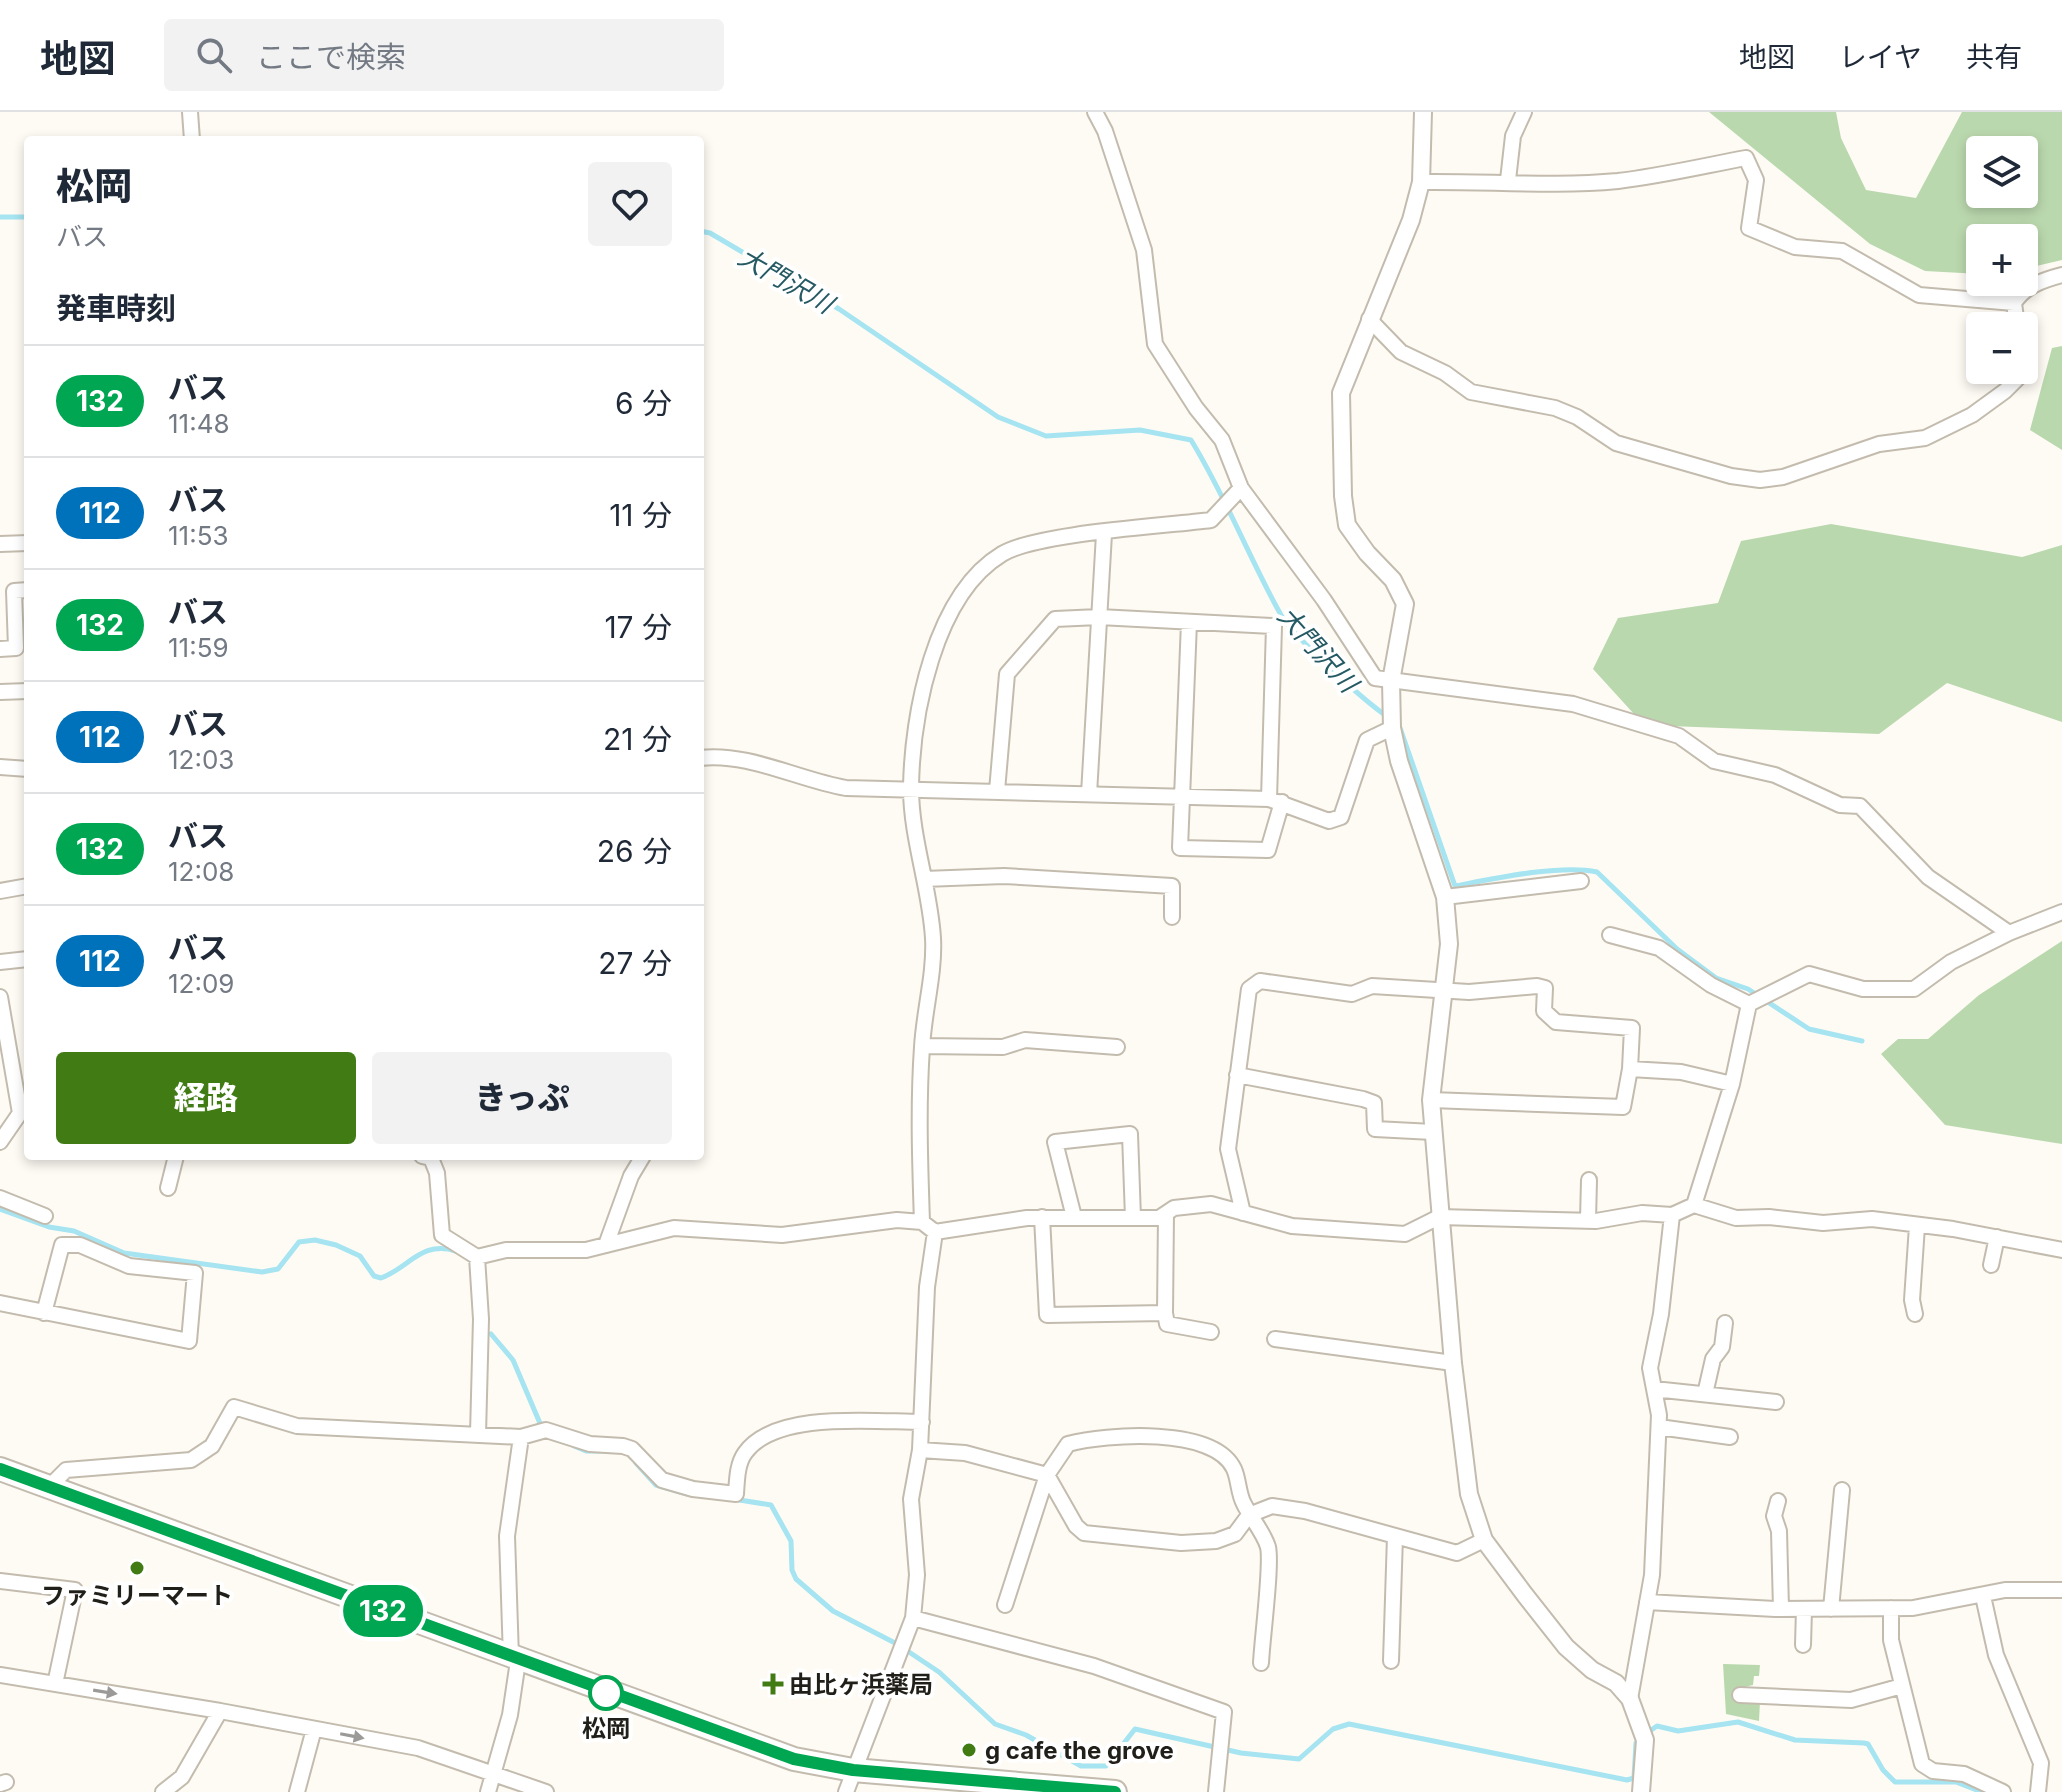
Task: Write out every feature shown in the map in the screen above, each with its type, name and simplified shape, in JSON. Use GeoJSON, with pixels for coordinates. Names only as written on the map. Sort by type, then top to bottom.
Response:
{"type":"FeatureCollection","features":[{"type":"Feature","properties":{"kind":"highway"},"geometry":{"type":"LineString","coordinates":[[0,1469],[849,1781],[1115,1792]]}},
{"type":"Feature","properties":{"kind":"street"},"geometry":{"type":"LineString","coordinates":[[190,112],[192,136]]}},
{"type":"Feature","properties":{"kind":"street"},"geometry":{"type":"LineString","coordinates":[[1095,112],[1105,131],[1144,250],[1155,344],[1196,408],[1222,440],[1241,488],[1324,600],[1375,678],[1573,704],[1679,736],[1714,761],[1775,775],[1840,805],[1860,806],[1928,877],[2009,933]]}},
{"type":"Feature","properties":{"kind":"street"},"geometry":{"type":"LineString","coordinates":[[1423,112],[1421,182],[1400,250],[1341,393],[1343,496],[1347,525],[1367,553],[1393,580],[1405,604],[1391,681],[1392,728],[1399,761],[1445,897],[1449,944],[1431,1100],[1453,1363],[1469,1494],[1484,1540],[1566,1647],[1592,1670],[1616,1683],[1630,1699],[1645,1740],[1641,1792]]}},
{"type":"Feature","properties":{"kind":"street"},"geometry":{"type":"LineString","coordinates":[[1508,180],[1513,136],[1524,112]]}},
{"type":"Feature","properties":{"kind":"street"},"geometry":{"type":"LineString","coordinates":[[1421,182],[1508,180],[1555,184],[1620,181],[1746,158],[1756,180],[1749,228],[1795,247],[1842,251],[1919,295],[2014,303]]}},
{"type":"Feature","properties":{"kind":"street"},"geometry":{"type":"LineString","coordinates":[[2015,312],[2014,303],[2021,293],[2043,280],[2062,275]]}},
{"type":"Feature","properties":{"kind":"street"},"geometry":{"type":"LineString","coordinates":[[1369,319],[1401,352],[1445,373],[1471,392],[1555,408],[1577,417],[1616,443],[1731,476],[1760,480],[1783,477],[1879,444],[1925,438],[1972,415],[2012,384]]}},
{"type":"Feature","properties":{"kind":"street"},"geometry":{"type":"LineString","coordinates":[[922,1222],[919,1145],[922,1046],[933,940],[911,789],[926,671],[955,605],[966,589],[1004,553],[1037,542],[1211,520],[1241,488]]}},
{"type":"Feature","properties":{"kind":"street"},"geometry":{"type":"LineString","coordinates":[[1089,794],[1104,534]]}},
{"type":"Feature","properties":{"kind":"street"},"geometry":{"type":"LineString","coordinates":[[0,544],[24,543]]}},
{"type":"Feature","properties":{"kind":"street"},"geometry":{"type":"LineString","coordinates":[[0,649],[16,648],[14,591],[24,590]]}},
{"type":"Feature","properties":{"kind":"street"},"geometry":{"type":"LineString","coordinates":[[997,791],[1007,674],[1055,619],[1099,617],[1274,626],[1275,800],[1268,850],[1180,848],[1189,622]]}},
{"type":"Feature","properties":{"kind":"street"},"geometry":{"type":"LineString","coordinates":[[0,692],[24,691]]}},
{"type":"Feature","properties":{"kind":"street"},"geometry":{"type":"LineString","coordinates":[[704,758],[724,755],[810,782],[846,788],[1275,800],[1329,821],[1341,817],[1367,740],[1392,728]]}},
{"type":"Feature","properties":{"kind":"street"},"geometry":{"type":"LineString","coordinates":[[0,767],[24,769]]}},
{"type":"Feature","properties":{"kind":"street"},"geometry":{"type":"LineString","coordinates":[[924,879],[1004,876],[1172,886],[1172,917]]}},
{"type":"Feature","properties":{"kind":"street"},"geometry":{"type":"LineString","coordinates":[[1445,897],[1581,881]]}},
{"type":"Feature","properties":{"kind":"street"},"geometry":{"type":"LineString","coordinates":[[0,891],[24,887]]}},
{"type":"Feature","properties":{"kind":"street"},"geometry":{"type":"LineString","coordinates":[[1749,1004],[1809,974],[1863,989],[1914,989],[1951,962],[2009,933],[2062,912]]}},
{"type":"Feature","properties":{"kind":"street"},"geometry":{"type":"LineString","coordinates":[[1610,935],[1659,948],[1711,985],[1749,1004]]}},
{"type":"Feature","properties":{"kind":"street"},"geometry":{"type":"LineString","coordinates":[[0,962],[24,959]]}},
{"type":"Feature","properties":{"kind":"street"},"geometry":{"type":"LineString","coordinates":[[1243,1213],[1228,1149],[1249,989],[1260,981],[1352,994],[1372,986],[1443,990],[1545,988],[1544,1011],[1556,1022],[1632,1028],[1630,1069],[1623,1107],[1431,1100]]}},
{"type":"Feature","properties":{"kind":"street"},"geometry":{"type":"LineString","coordinates":[[0,997],[24,1112],[0,1142]]}},
{"type":"Feature","properties":{"kind":"street"},"geometry":{"type":"LineString","coordinates":[[1694,1205],[1732,1084],[1749,1004]]}},
{"type":"Feature","properties":{"kind":"street"},"geometry":{"type":"LineString","coordinates":[[922,1046],[1003,1047],[1025,1040],[1117,1047]]}},
{"type":"Feature","properties":{"kind":"street"},"geometry":{"type":"LineString","coordinates":[[1630,1069],[1681,1072],[1732,1084]]}},
{"type":"Feature","properties":{"kind":"street"},"geometry":{"type":"LineString","coordinates":[[1237,1075],[1374,1103],[1375,1129],[1433,1132]]}},
{"type":"Feature","properties":{"kind":"street"},"geometry":{"type":"LineString","coordinates":[[1074,1217],[1055,1142],[1130,1134],[1133,1218]]}},
{"type":"Feature","properties":{"kind":"street"},"geometry":{"type":"LineString","coordinates":[[168,1188],[175,1160]]}},
{"type":"Feature","properties":{"kind":"street"},"geometry":{"type":"LineString","coordinates":[[432,1160],[437,1173],[442,1235],[477,1257],[506,1250],[586,1250],[674,1228],[782,1235],[897,1220],[922,1222],[935,1232],[1042,1217],[1159,1218],[1174,1208],[1211,1204],[1292,1226],[1405,1234],[1439,1217],[1588,1220],[1642,1213],[1672,1215],[1694,1205],[1736,1218],[1769,1217],[1823,1223],[1872,1219],[2062,1250]]}},
{"type":"Feature","properties":{"kind":"street"},"geometry":{"type":"LineString","coordinates":[[606,1245],[631,1176],[641,1160]]}},
{"type":"Feature","properties":{"kind":"street"},"geometry":{"type":"LineString","coordinates":[[1588,1220],[1589,1180]]}},
{"type":"Feature","properties":{"kind":"street"},"geometry":{"type":"LineString","coordinates":[[0,1198],[45,1216]]}},
{"type":"Feature","properties":{"kind":"street"},"geometry":{"type":"LineString","coordinates":[[1166,1214],[1167,1324],[1211,1332]]}},
{"type":"Feature","properties":{"kind":"street"},"geometry":{"type":"LineString","coordinates":[[1630,1699],[1654,1547],[1659,1427],[1650,1368],[1661,1314],[1672,1215]]}},
{"type":"Feature","properties":{"kind":"street"},"geometry":{"type":"LineString","coordinates":[[1042,1217],[1047,1315],[1165,1313]]}},
{"type":"Feature","properties":{"kind":"street"},"geometry":{"type":"LineString","coordinates":[[1915,1314],[1912,1300],[1917,1226]]}},
{"type":"Feature","properties":{"kind":"street"},"geometry":{"type":"LineString","coordinates":[[849,1781],[913,1618],[917,1575],[911,1499],[920,1450],[927,1287],[935,1232]]}},
{"type":"Feature","properties":{"kind":"street"},"geometry":{"type":"LineString","coordinates":[[1991,1265],[1997,1237]]}},
{"type":"Feature","properties":{"kind":"street"},"geometry":{"type":"LineString","coordinates":[[0,1303],[44,1313],[189,1341],[195,1273],[129,1266],[80,1245],[62,1245],[44,1313]]}},
{"type":"Feature","properties":{"kind":"street"},"geometry":{"type":"LineString","coordinates":[[477,1257],[481,1319],[478,1434]]}},
{"type":"Feature","properties":{"kind":"street"},"geometry":{"type":"LineString","coordinates":[[1705,1394],[1713,1359],[1722,1347],[1725,1323]]}},
{"type":"Feature","properties":{"kind":"street"},"geometry":{"type":"LineString","coordinates":[[1275,1339],[1453,1363]]}},
{"type":"Feature","properties":{"kind":"street"},"geometry":{"type":"LineString","coordinates":[[1654,1389],[1776,1402]]}},
{"type":"Feature","properties":{"kind":"street"},"geometry":{"type":"LineString","coordinates":[[49,1487],[66,1470],[191,1460],[212,1446],[234,1407],[297,1426],[521,1437],[543,1431],[590,1444],[632,1449],[662,1480],[673,1485],[736,1494],[744,1454],[764,1437],[809,1422],[922,1422]]}},
{"type":"Feature","properties":{"kind":"street"},"geometry":{"type":"LineString","coordinates":[[1659,1427],[1730,1437]]}},
{"type":"Feature","properties":{"kind":"street"},"geometry":{"type":"LineString","coordinates":[[1005,1605],[1047,1475],[1068,1444],[1131,1435],[1195,1442],[1213,1450],[1234,1468],[1239,1494],[1268,1547],[1261,1663]]}},
{"type":"Feature","properties":{"kind":"street"},"geometry":{"type":"LineString","coordinates":[[488,1792],[510,1715],[514,1659],[507,1536],[521,1437]]}},
{"type":"Feature","properties":{"kind":"street"},"geometry":{"type":"LineString","coordinates":[[920,1450],[965,1453],[1047,1475],[1076,1526],[1084,1533],[1181,1543],[1216,1541],[1235,1534],[1249,1515],[1272,1506],[1457,1553],[1484,1540]]}},
{"type":"Feature","properties":{"kind":"street"},"geometry":{"type":"LineString","coordinates":[[1831,1609],[1842,1490]]}},
{"type":"Feature","properties":{"kind":"street"},"geometry":{"type":"LineString","coordinates":[[1778,1501],[1774,1516],[1779,1531],[1781,1609]]}},
{"type":"Feature","properties":{"kind":"street"},"geometry":{"type":"LineString","coordinates":[[1391,1661],[1395,1536]]}},
{"type":"Feature","properties":{"kind":"street"},"geometry":{"type":"LineString","coordinates":[[0,1581],[75,1590],[55,1684]]}},
{"type":"Feature","properties":{"kind":"street"},"geometry":{"type":"LineString","coordinates":[[1647,1602],[1781,1609],[1891,1608],[2013,1590],[2062,1590]]}},
{"type":"Feature","properties":{"kind":"street"},"geometry":{"type":"LineString","coordinates":[[1983,1596],[1996,1655],[2041,1763],[2038,1792]]}},
{"type":"Feature","properties":{"kind":"street"},"geometry":{"type":"LineString","coordinates":[[1891,1608],[1891,1640],[1926,1769],[1964,1774],[2003,1792]]}},
{"type":"Feature","properties":{"kind":"street"},"geometry":{"type":"LineString","coordinates":[[1803,1645],[1804,1609]]}},
{"type":"Feature","properties":{"kind":"street"},"geometry":{"type":"LineString","coordinates":[[913,1618],[1094,1666],[1224,1712],[1216,1792]]}},
{"type":"Feature","properties":{"kind":"street"},"geometry":{"type":"LineString","coordinates":[[0,1675],[418,1748],[546,1792]]}},
{"type":"Feature","properties":{"kind":"street"},"geometry":{"type":"LineString","coordinates":[[1740,1695],[1851,1700],[1902,1686]]}},
{"type":"Feature","properties":{"kind":"street"},"geometry":{"type":"LineString","coordinates":[[163,1792],[182,1777],[220,1711]]}},
{"type":"Feature","properties":{"kind":"street"},"geometry":{"type":"LineString","coordinates":[[297,1792],[314,1729]]}},
{"type":"Feature","properties":{"kind":"green space"},"geometry":{"type":"Polygon","coordinates":[[[1709,112],[1836,112],[1841,138],[1866,190],[1916,198],[1962,112],[2062,112],[2062,260],[2038,266],[2038,224],[1966,224],[1966,273],[1925,271],[1870,244],[1709,112]]]}},
{"type":"Feature","properties":{"kind":"green space"},"geometry":{"type":"Polygon","coordinates":[[[2062,346],[2062,450],[2030,430],[2052,348],[2062,346]]]}},
{"type":"Feature","properties":{"kind":"green space"},"geometry":{"type":"Polygon","coordinates":[[[1831,524],[2022,557],[2062,545],[2062,722],[1947,683],[1879,734],[1644,725],[1593,669],[1618,618],[1718,603],[1741,541],[1831,524]]]}},
{"type":"Feature","properties":{"kind":"green space"},"geometry":{"type":"Polygon","coordinates":[[[2062,941],[2062,1144],[1945,1125],[1881,1054],[1898,1039],[1928,1039],[1979,995],[2062,941]]]}},
{"type":"Feature","properties":{"kind":"green space"},"geometry":{"type":"Polygon","coordinates":[[[1723,1664],[1760,1665],[1759,1676],[1754,1676],[1753,1685],[1740,1688],[1760,1702],[1759,1721],[1726,1714],[1723,1664]]]}},
{"type":"Feature","properties":{"kind":"waterway","name":"大門沢川"},"geometry":{"type":"LineString","coordinates":[[0,217],[24,217]]}},
{"type":"Feature","properties":{"kind":"waterway","name":"大門沢川"},"geometry":{"type":"LineString","coordinates":[[704,232],[839,309],[998,417],[1046,436],[1140,430],[1191,440],[1281,615],[1331,669],[1388,717]]}},
{"type":"Feature","properties":{"kind":"waterway","name":"大門沢川"},"geometry":{"type":"LineString","coordinates":[[1399,725],[1455,886],[1546,871],[1597,872],[1677,949],[1716,978],[1748,989],[1809,1029],[1862,1041]]}},
{"type":"Feature","properties":{"kind":"waterway"},"geometry":{"type":"LineString","coordinates":[[0,1209],[49,1227],[74,1231],[124,1253],[262,1272],[278,1269],[299,1242],[315,1240],[360,1256],[374,1276],[381,1278],[424,1252],[433,1249],[456,1251]]}},
{"type":"Feature","properties":{"kind":"waterway"},"geometry":{"type":"LineString","coordinates":[[491,1334],[513,1360],[542,1428]]}},
{"type":"Feature","properties":{"kind":"waterway"},"geometry":{"type":"LineString","coordinates":[[574,1446],[586,1451],[603,1451]]}},
{"type":"Feature","properties":{"kind":"waterway"},"geometry":{"type":"LineString","coordinates":[[636,1463],[656,1485],[687,1494]]}},
{"type":"Feature","properties":{"kind":"waterway"},"geometry":{"type":"LineString","coordinates":[[733,1499],[771,1505],[791,1541],[792,1570],[796,1579],[833,1611],[897,1644],[939,1672],[995,1724],[1026,1735],[1081,1766],[1106,1766],[1135,1729],[1241,1753],[1299,1759],[1333,1729],[1349,1724],[1627,1780],[1634,1778],[1636,1743],[1639,1740]]}},
{"type":"Feature","properties":{"kind":"waterway"},"geometry":{"type":"LineString","coordinates":[[1647,1733],[1657,1726],[1678,1731],[1738,1722],[1795,1740],[1864,1743],[1868,1744],[1883,1770],[1895,1782],[1956,1782],[1982,1792]]}},
{"type":"Feature","properties":{"kind":"bus line","name":"132"},"geometry":{"type":"LineString","coordinates":[[0,1469],[518,1661],[794,1759],[853,1770],[1115,1792]]}},
{"type":"Feature","properties":{"kind":"place","name":"ファミリーマート"},"geometry":{"type":"Point","coordinates":[137,1568]}},
{"type":"Feature","properties":{"kind":"place","name":"由比ヶ浜薬局"},"geometry":{"type":"Point","coordinates":[773,1684]}},
{"type":"Feature","properties":{"kind":"place","name":"松岡"},"geometry":{"type":"Point","coordinates":[606,1693]}},
{"type":"Feature","properties":{"kind":"place","name":"g cafe the grove"},"geometry":{"type":"Point","coordinates":[969,1750]}}]}
